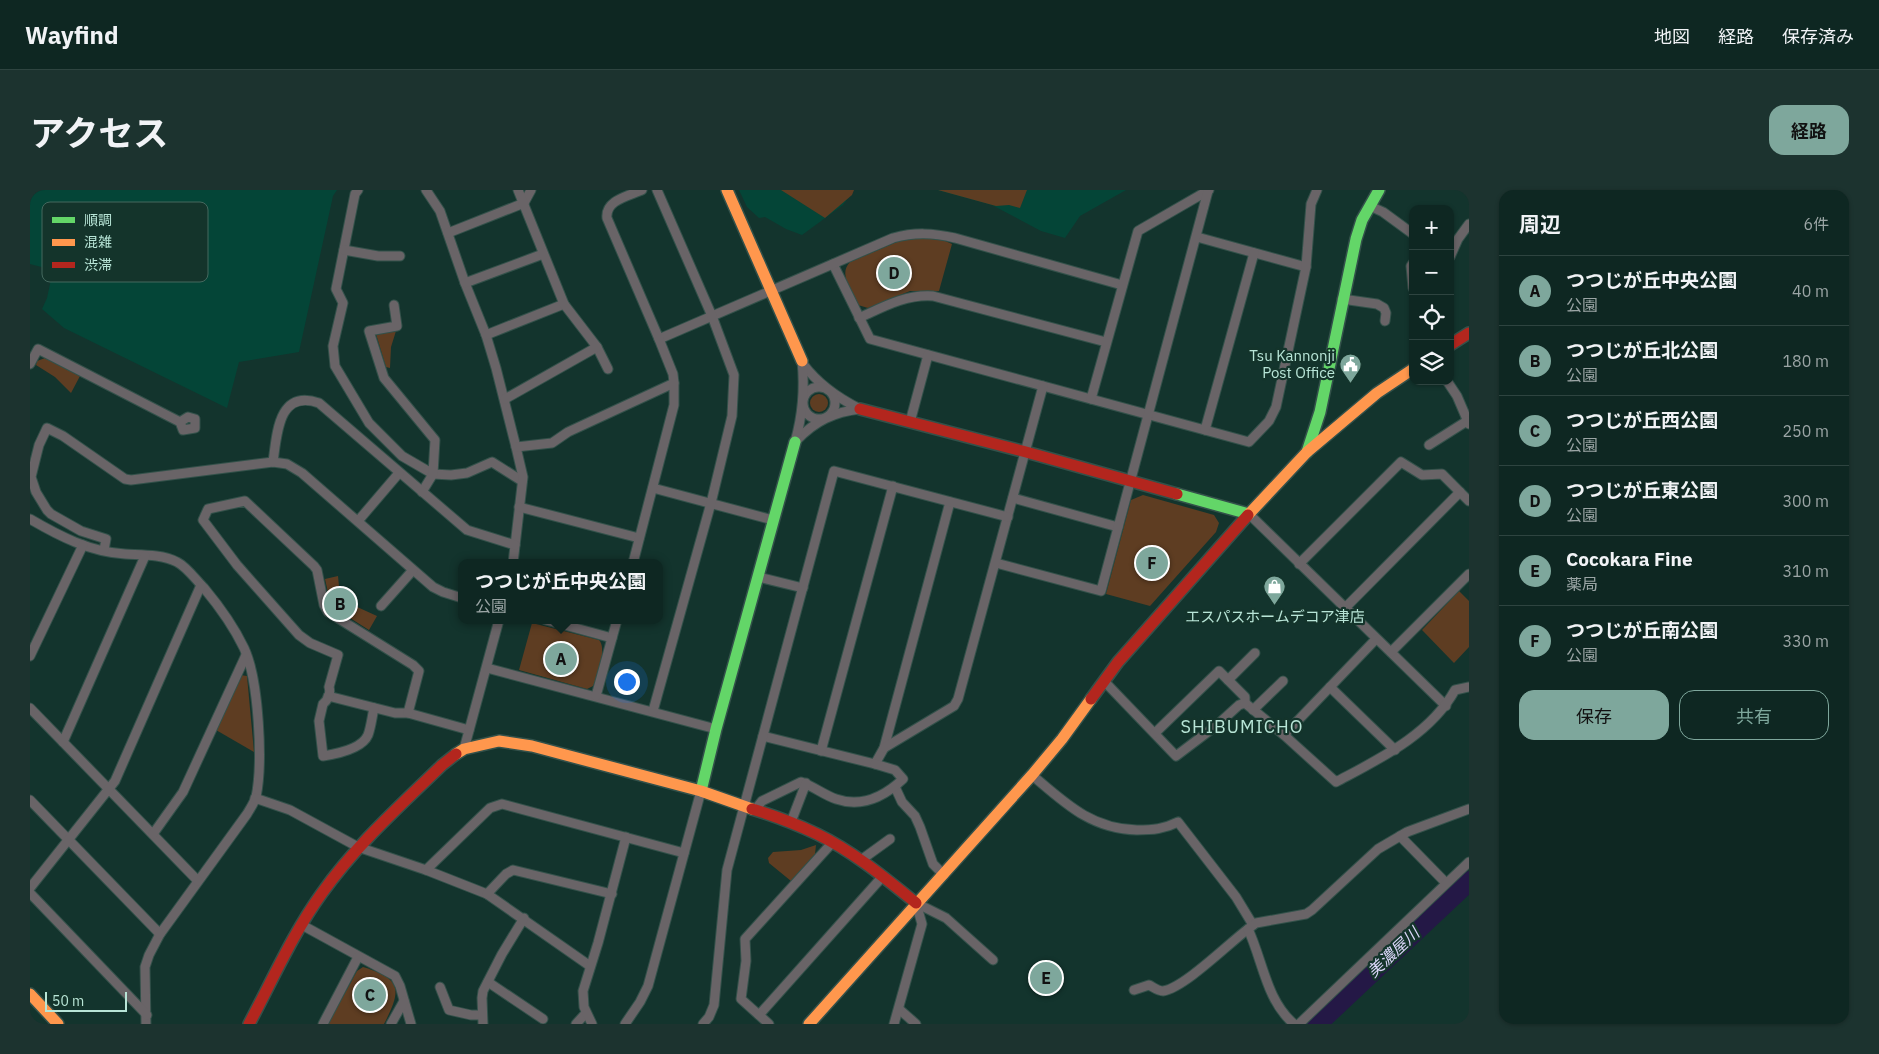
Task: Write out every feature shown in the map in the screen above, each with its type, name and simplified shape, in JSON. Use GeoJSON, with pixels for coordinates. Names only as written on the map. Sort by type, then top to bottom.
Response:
{"type":"FeatureCollection","features":[{"type":"Feature","properties":{"kind":"street"},"geometry":{"type":"LineString","coordinates":[[358,190],[355,194],[336,289],[343,303],[332,346],[335,366],[369,423],[402,456],[433,474],[467,474],[492,462],[522,481]]}},
{"type":"Feature","properties":{"kind":"street"},"geometry":{"type":"LineString","coordinates":[[426,190],[440,210],[486,335],[505,399],[522,481],[514,559]]}},
{"type":"Feature","properties":{"kind":"street"},"geometry":{"type":"LineString","coordinates":[[518,190],[564,304],[596,347],[608,368]]}},
{"type":"Feature","properties":{"kind":"street"},"geometry":{"type":"LineString","coordinates":[[448,233],[524,203],[530,190]]}},
{"type":"Feature","properties":{"kind":"street"},"geometry":{"type":"LineString","coordinates":[[634,559],[674,405],[673,374],[606,212],[611,204],[642,190]]}},
{"type":"Feature","properties":{"kind":"street"},"geometry":{"type":"LineString","coordinates":[[653,712],[732,416],[734,375],[712,316],[657,190]]}},
{"type":"Feature","properties":{"kind":"street"},"geometry":{"type":"LineString","coordinates":[[727,190],[802,361],[810,373],[834,398],[834,405],[830,413],[814,424],[795,442]]}},
{"type":"Feature","properties":{"kind":"street"},"geometry":{"type":"LineString","coordinates":[[996,563],[1101,591],[1209,190]]}},
{"type":"Feature","properties":{"kind":"street"},"geometry":{"type":"LineString","coordinates":[[1091,399],[1138,231],[1209,190]]}},
{"type":"Feature","properties":{"kind":"street"},"geometry":{"type":"LineString","coordinates":[[833,264],[870,339],[1249,442],[1272,417],[1276,407],[1306,267],[1311,204],[1317,190]]}},
{"type":"Feature","properties":{"kind":"street"},"geometry":{"type":"LineString","coordinates":[[1307,452],[1320,412],[1356,239],[1379,190]]}},
{"type":"Feature","properties":{"kind":"street"},"geometry":{"type":"LineString","coordinates":[[1370,206],[1409,231]]}},
{"type":"Feature","properties":{"kind":"street"},"geometry":{"type":"LineString","coordinates":[[1453,250],[1469,224]]}},
{"type":"Feature","properties":{"kind":"street"},"geometry":{"type":"LineString","coordinates":[[659,339],[893,238],[917,233],[930,233],[955,238],[1122,285]]}},
{"type":"Feature","properties":{"kind":"street"},"geometry":{"type":"LineString","coordinates":[[1197,237],[1306,267]]}},
{"type":"Feature","properties":{"kind":"street"},"geometry":{"type":"LineString","coordinates":[[344,250],[378,256],[400,256]]}},
{"type":"Feature","properties":{"kind":"street"},"geometry":{"type":"LineString","coordinates":[[465,282],[544,254]]}},
{"type":"Feature","properties":{"kind":"street"},"geometry":{"type":"LineString","coordinates":[[1205,430],[1254,254]]}},
{"type":"Feature","properties":{"kind":"street"},"geometry":{"type":"LineString","coordinates":[[859,318],[905,298],[919,295],[932,296],[1106,342]]}},
{"type":"Feature","properties":{"kind":"street"},"geometry":{"type":"LineString","coordinates":[[1342,299],[1377,304],[1384,308],[1386,314],[1384,321]]}},
{"type":"Feature","properties":{"kind":"street"},"geometry":{"type":"LineString","coordinates":[[486,335],[564,304]]}},
{"type":"Feature","properties":{"kind":"street"},"geometry":{"type":"LineString","coordinates":[[394,306],[397,326],[369,331],[384,378],[434,440],[433,474],[422,492]]}},
{"type":"Feature","properties":{"kind":"street"},"geometry":{"type":"LineString","coordinates":[[1454,342],[1469,333]]}},
{"type":"Feature","properties":{"kind":"street"},"geometry":{"type":"LineString","coordinates":[[505,399],[596,347]]}},
{"type":"Feature","properties":{"kind":"street"},"geometry":{"type":"LineString","coordinates":[[30,364],[38,349],[180,422]]}},
{"type":"Feature","properties":{"kind":"street"},"geometry":{"type":"LineString","coordinates":[[910,422],[928,355]]}},
{"type":"Feature","properties":{"kind":"street"},"geometry":{"type":"LineString","coordinates":[[802,361],[804,408],[807,414],[814,418],[824,418],[840,412],[860,409]]}},
{"type":"Feature","properties":{"kind":"street"},"geometry":{"type":"LineString","coordinates":[[809,1024],[1032,775],[1062,739],[1124,655],[1249,514],[1307,452],[1377,393],[1409,373]]}},
{"type":"Feature","properties":{"kind":"street"},"geometry":{"type":"LineString","coordinates":[[516,447],[552,443],[568,432],[674,383]]}},
{"type":"Feature","properties":{"kind":"street"},"geometry":{"type":"LineString","coordinates":[[1429,445],[1468,422],[1464,410],[1450,385]]}},
{"type":"Feature","properties":{"kind":"street"},"geometry":{"type":"LineString","coordinates":[[884,748],[956,703],[1014,498],[1043,386]]}},
{"type":"Feature","properties":{"kind":"street"},"geometry":{"type":"LineString","coordinates":[[625,1024],[648,986],[790,452],[795,442],[804,401],[808,391],[814,388],[822,387],[860,409],[1026,452],[1249,514],[1446,706]]}},
{"type":"Feature","properties":{"kind":"street"},"geometry":{"type":"LineString","coordinates":[[273,462],[278,424],[282,414],[294,403],[306,400],[319,403],[466,530],[515,545]]}},
{"type":"Feature","properties":{"kind":"street"},"geometry":{"type":"LineString","coordinates":[[104,550],[106,539],[81,531],[51,514],[46,510],[36,492],[31,477],[39,445],[47,428],[63,436],[124,479],[130,480],[273,462],[298,469],[413,570],[439,590],[458,597]]}},
{"type":"Feature","properties":{"kind":"street"},"geometry":{"type":"LineString","coordinates":[[1299,564],[1401,462],[1422,475],[1442,474],[1469,502]]}},
{"type":"Feature","properties":{"kind":"street"},"geometry":{"type":"LineString","coordinates":[[703,1024],[714,1005],[724,884],[834,471],[1008,518]]}},
{"type":"Feature","properties":{"kind":"street"},"geometry":{"type":"LineString","coordinates":[[358,521],[399,473]]}},
{"type":"Feature","properties":{"kind":"street"},"geometry":{"type":"LineString","coordinates":[[821,751],[894,486]]}},
{"type":"Feature","properties":{"kind":"street"},"geometry":{"type":"LineString","coordinates":[[653,488],[773,520]]}},
{"type":"Feature","properties":{"kind":"street"},"geometry":{"type":"LineString","coordinates":[[1345,608],[1460,492]]}},
{"type":"Feature","properties":{"kind":"street"},"geometry":{"type":"LineString","coordinates":[[1014,498],[1118,527]]}},
{"type":"Feature","properties":{"kind":"street"},"geometry":{"type":"LineString","coordinates":[[374,708],[368,735],[365,740],[336,754],[322,756],[319,721],[322,704],[327,700],[330,690],[329,687],[338,655],[310,643],[299,635],[237,566],[203,520],[208,509],[245,501],[317,570],[324,604],[328,612],[413,665],[419,671],[408,713]]}},
{"type":"Feature","properties":{"kind":"street"},"geometry":{"type":"LineString","coordinates":[[875,764],[884,748],[950,502]]}},
{"type":"Feature","properties":{"kind":"street"},"geometry":{"type":"LineString","coordinates":[[519,507],[639,538]]}},
{"type":"Feature","properties":{"kind":"street"},"geometry":{"type":"LineString","coordinates":[[30,519],[70,541],[83,545],[179,562],[201,585],[238,638],[246,654],[253,684],[260,752],[260,770],[256,798],[160,934],[149,955],[145,967],[146,1019]]}},
{"type":"Feature","properties":{"kind":"street"},"geometry":{"type":"LineString","coordinates":[[30,656],[83,545]]}},
{"type":"Feature","properties":{"kind":"street"},"geometry":{"type":"LineString","coordinates":[[63,742],[145,556]]}},
{"type":"Feature","properties":{"kind":"street"},"geometry":{"type":"LineString","coordinates":[[381,606],[413,570]]}},
{"type":"Feature","properties":{"kind":"street"},"geometry":{"type":"LineString","coordinates":[[1392,652],[1469,574]]}},
{"type":"Feature","properties":{"kind":"street"},"geometry":{"type":"LineString","coordinates":[[758,577],[803,588]]}},
{"type":"Feature","properties":{"kind":"street"},"geometry":{"type":"LineString","coordinates":[[30,888],[115,781],[201,585]]}},
{"type":"Feature","properties":{"kind":"street"},"geometry":{"type":"LineString","coordinates":[[464,749],[498,624]]}},
{"type":"Feature","properties":{"kind":"street"},"geometry":{"type":"LineString","coordinates":[[561,624],[612,638]]}},
{"type":"Feature","properties":{"kind":"street"},"geometry":{"type":"LineString","coordinates":[[596,696],[616,624]]}},
{"type":"Feature","properties":{"kind":"street"},"geometry":{"type":"LineString","coordinates":[[1284,735],[1376,639]]}},
{"type":"Feature","properties":{"kind":"street"},"geometry":{"type":"LineString","coordinates":[[1228,680],[1255,653]]}},
{"type":"Feature","properties":{"kind":"street"},"geometry":{"type":"LineString","coordinates":[[153,834],[183,792],[246,654]]}},
{"type":"Feature","properties":{"kind":"street"},"geometry":{"type":"LineString","coordinates":[[487,668],[716,729]]}},
{"type":"Feature","properties":{"kind":"street"},"geometry":{"type":"LineString","coordinates":[[1155,733],[1218,671],[1245,697],[1246,704],[1336,782],[1395,750],[1446,706],[1455,690],[1469,688]]}},
{"type":"Feature","properties":{"kind":"street"},"geometry":{"type":"LineString","coordinates":[[1104,681],[1176,756],[1240,705],[1246,704]]}},
{"type":"Feature","properties":{"kind":"street"},"geometry":{"type":"LineString","coordinates":[[1253,710],[1283,681]]}},
{"type":"Feature","properties":{"kind":"street"},"geometry":{"type":"LineString","coordinates":[[1330,687],[1395,750]]}},
{"type":"Feature","properties":{"kind":"street"},"geometry":{"type":"LineString","coordinates":[[328,696],[395,714],[408,713],[470,730]]}},
{"type":"Feature","properties":{"kind":"street"},"geometry":{"type":"LineString","coordinates":[[30,708],[198,881]]}},
{"type":"Feature","properties":{"kind":"street"},"geometry":{"type":"LineString","coordinates":[[755,810],[762,801],[801,782],[835,799],[854,803],[873,800],[895,787],[903,779],[895,770],[763,736]]}},
{"type":"Feature","properties":{"kind":"street"},"geometry":{"type":"LineString","coordinates":[[249,1024],[302,925],[321,894],[358,847],[442,765],[464,749],[499,741],[532,746],[701,791],[791,822],[861,860],[916,903],[946,918],[993,960]]}},
{"type":"Feature","properties":{"kind":"street"},"geometry":{"type":"LineString","coordinates":[[1032,775],[1065,803],[1093,821],[1108,827],[1130,830],[1156,830],[1178,822],[1236,897],[1250,927],[1264,978],[1283,1015],[1294,1024]]}},
{"type":"Feature","properties":{"kind":"street"},"geometry":{"type":"LineString","coordinates":[[791,822],[806,784]]}},
{"type":"Feature","properties":{"kind":"street"},"geometry":{"type":"LineString","coordinates":[[895,787],[902,802],[915,816],[933,864],[944,875]]}},
{"type":"Feature","properties":{"kind":"street"},"geometry":{"type":"LineString","coordinates":[[256,798],[290,810],[358,847],[426,870],[487,894],[524,918],[590,966]]}},
{"type":"Feature","properties":{"kind":"street"},"geometry":{"type":"LineString","coordinates":[[30,800],[160,934]]}},
{"type":"Feature","properties":{"kind":"street"},"geometry":{"type":"LineString","coordinates":[[426,870],[490,808],[502,804],[684,853]]}},
{"type":"Feature","properties":{"kind":"street"},"geometry":{"type":"LineString","coordinates":[[1134,990],[1148,985],[1160,991],[1171,989],[1185,982],[1250,927],[1306,914],[1370,856],[1400,836],[1469,809]]}},
{"type":"Feature","properties":{"kind":"street"},"geometry":{"type":"LineString","coordinates":[[1400,836],[1446,884]]}},
{"type":"Feature","properties":{"kind":"street"},"geometry":{"type":"LineString","coordinates":[[592,1024],[584,1007],[583,990],[612,894],[626,837]]}},
{"type":"Feature","properties":{"kind":"street"},"geometry":{"type":"LineString","coordinates":[[861,860],[890,839]]}},
{"type":"Feature","properties":{"kind":"street"},"geometry":{"type":"LineString","coordinates":[[769,1024],[741,999],[746,961],[745,940],[832,843]]}},
{"type":"Feature","properties":{"kind":"street"},"geometry":{"type":"LineString","coordinates":[[1299,1024],[1469,862]]}},
{"type":"Feature","properties":{"kind":"street"},"geometry":{"type":"LineString","coordinates":[[487,894],[506,874],[513,870],[612,894]]}},
{"type":"Feature","properties":{"kind":"street"},"geometry":{"type":"LineString","coordinates":[[759,1015],[883,876]]}},
{"type":"Feature","properties":{"kind":"street"},"geometry":{"type":"LineString","coordinates":[[30,894],[146,1019]]}},
{"type":"Feature","properties":{"kind":"street"},"geometry":{"type":"LineString","coordinates":[[894,1024],[922,924],[916,903]]}},
{"type":"Feature","properties":{"kind":"street"},"geometry":{"type":"LineString","coordinates":[[440,987],[448,1010],[482,1019],[482,998],[488,982],[502,954],[524,918]]}},
{"type":"Feature","properties":{"kind":"street"},"geometry":{"type":"LineString","coordinates":[[302,925],[395,976],[400,986],[411,1024]]}},
{"type":"Feature","properties":{"kind":"street"},"geometry":{"type":"LineString","coordinates":[[323,1024],[358,957]]}},
{"type":"Feature","properties":{"kind":"street"},"geometry":{"type":"LineString","coordinates":[[488,982],[543,1019]]}},
{"type":"Feature","properties":{"kind":"street"},"geometry":{"type":"LineString","coordinates":[[30,994],[58,1024]]}},
{"type":"Feature","properties":{"kind":"street"},"geometry":{"type":"LineString","coordinates":[[391,1024],[404,1000]]}},
{"type":"Feature","properties":{"kind":"street"},"geometry":{"type":"LineString","coordinates":[[899,1008],[916,1024]]}},
{"type":"Feature","properties":{"kind":"street"},"geometry":{"type":"LineString","coordinates":[[576,1024],[586,1013]]}},
{"type":"Feature","properties":{"kind":"shaded area"},"geometry":{"type":"Polygon","coordinates":[[[30,190],[337,190],[333,196],[299,352],[239,362],[227,408],[64,328],[42,309],[50,282],[208,282],[208,202],[42,202],[42,267],[30,264],[30,190]]]}},
{"type":"Feature","properties":{"kind":"shaded area"},"geometry":{"type":"Polygon","coordinates":[[[739,190],[854,190],[843,205],[802,235],[786,229],[765,217],[759,218],[747,207],[739,190]]]}},
{"type":"Feature","properties":{"kind":"shaded area"},"geometry":{"type":"Polygon","coordinates":[[[781,190],[854,190],[852,195],[825,218],[781,190]]]}},
{"type":"Feature","properties":{"kind":"shaded area"},"geometry":{"type":"Polygon","coordinates":[[[937,190],[1126,190],[1080,216],[1065,238],[1041,231],[992,205],[937,190]]]}},
{"type":"Feature","properties":{"kind":"shaded area"},"geometry":{"type":"Polygon","coordinates":[[[938,190],[1027,190],[1020,208],[1009,205],[996,206],[938,190]]]}},
{"type":"Feature","properties":{"kind":"shaded area"},"geometry":{"type":"Polygon","coordinates":[[[921,238],[943,240],[952,244],[939,291],[910,291],[868,308],[858,305],[847,283],[845,272],[850,262],[899,241],[921,238]]]}},
{"type":"Feature","properties":{"kind":"shaded area"},"geometry":{"type":"Polygon","coordinates":[[[396,331],[391,347],[390,368],[386,367],[376,334],[396,331]]]}},
{"type":"Feature","properties":{"kind":"shaded area"},"geometry":{"type":"Polygon","coordinates":[[[45,358],[80,376],[71,393],[55,377],[36,365],[37,361],[45,358]]]}},
{"type":"Feature","properties":{"kind":"shaded area"},"geometry":{"type":"Polygon","coordinates":[[[819,394],[825,397],[828,403],[825,409],[819,412],[813,409],[810,403],[813,397],[819,394]]]}},
{"type":"Feature","properties":{"kind":"shaded area"},"geometry":{"type":"Polygon","coordinates":[[[1143,495],[1214,515],[1219,523],[1216,532],[1150,606],[1106,594],[1131,500],[1143,495]]]}},
{"type":"Feature","properties":{"kind":"shaded area"},"geometry":{"type":"Polygon","coordinates":[[[338,576],[340,596],[344,601],[377,616],[369,630],[331,606],[325,579],[338,576]]]}},
{"type":"Feature","properties":{"kind":"shaded area"},"geometry":{"type":"Polygon","coordinates":[[[1459,591],[1469,601],[1469,647],[1454,663],[1422,630],[1459,591]]]}},
{"type":"Feature","properties":{"kind":"shaded area"},"geometry":{"type":"Polygon","coordinates":[[[532,624],[599,640],[601,644],[602,656],[599,670],[593,686],[587,689],[519,670],[532,624]]]}},
{"type":"Feature","properties":{"kind":"shaded area"},"geometry":{"type":"Polygon","coordinates":[[[240,675],[247,676],[254,752],[216,730],[240,675]]]}},
{"type":"Feature","properties":{"kind":"shaded area"},"geometry":{"type":"Polygon","coordinates":[[[816,845],[815,854],[791,881],[769,863],[768,858],[773,852],[801,850],[816,845]]]}},
{"type":"Feature","properties":{"kind":"shaded area"},"geometry":{"type":"Polygon","coordinates":[[[363,967],[386,976],[395,988],[394,1003],[384,1024],[328,1024],[357,971],[363,967]]]}},
{"type":"Feature","properties":{"kind":"waterway","name":"美濃屋川"},"geometry":{"type":"LineString","coordinates":[[1317,1024],[1469,881]]}},
{"type":"Feature","properties":{"kind":"traffic: fast"},"geometry":{"type":"LineString","coordinates":[[1307,452],[1320,412],[1356,239],[1362,220],[1379,190]]}},
{"type":"Feature","properties":{"kind":"traffic: fast"},"geometry":{"type":"LineString","coordinates":[[701,791],[716,729],[795,442]]}},
{"type":"Feature","properties":{"kind":"traffic: fast"},"geometry":{"type":"LineString","coordinates":[[1177,494],[1249,514]]}},
{"type":"Feature","properties":{"kind":"traffic: slow"},"geometry":{"type":"LineString","coordinates":[[727,190],[802,361]]}},
{"type":"Feature","properties":{"kind":"traffic: slow"},"geometry":{"type":"LineString","coordinates":[[1248,515],[1307,452],[1377,393],[1409,372]]}},
{"type":"Feature","properties":{"kind":"traffic: slow"},"geometry":{"type":"LineString","coordinates":[[809,1024],[1032,775],[1062,739],[1091,699]]}},
{"type":"Feature","properties":{"kind":"traffic: slow"},"geometry":{"type":"LineString","coordinates":[[456,754],[464,749],[499,741],[532,746],[701,791],[752,809]]}},
{"type":"Feature","properties":{"kind":"traffic: slow"},"geometry":{"type":"LineString","coordinates":[[30,994],[58,1024]]}},
{"type":"Feature","properties":{"kind":"traffic: jam"},"geometry":{"type":"LineString","coordinates":[[1454,342],[1469,333]]}},
{"type":"Feature","properties":{"kind":"traffic: jam"},"geometry":{"type":"LineString","coordinates":[[860,409],[1177,494]]}},
{"type":"Feature","properties":{"kind":"traffic: jam"},"geometry":{"type":"LineString","coordinates":[[1091,699],[1118,662],[1248,515]]}},
{"type":"Feature","properties":{"kind":"traffic: jam"},"geometry":{"type":"LineString","coordinates":[[249,1024],[283,957],[311,908],[335,875],[379,826],[442,765],[456,754]]}},
{"type":"Feature","properties":{"kind":"traffic: jam"},"geometry":{"type":"LineString","coordinates":[[752,809],[777,817],[831,841],[869,866],[916,903]]}},
{"type":"Feature","properties":{"kind":"place","name":"つつじが丘東公園"},"geometry":{"type":"Point","coordinates":[894,273]}},
{"type":"Feature","properties":{"kind":"place","name":"Tsu Kannonji Post Office"},"geometry":{"type":"Point","coordinates":[1351,383]}},
{"type":"Feature","properties":{"kind":"place","name":"つつじが丘南公園"},"geometry":{"type":"Point","coordinates":[1152,563]}},
{"type":"Feature","properties":{"kind":"place","name":"つつじが丘北公園"},"geometry":{"type":"Point","coordinates":[340,604]}},
{"type":"Feature","properties":{"kind":"place","name":"エスパスホームデコア津店"},"geometry":{"type":"Point","coordinates":[1275,606]}},
{"type":"Feature","properties":{"kind":"place","name":"つつじが丘中央公園"},"geometry":{"type":"Point","coordinates":[561,659]}},
{"type":"Feature","properties":{"kind":"place","name":"Cocokara Fine"},"geometry":{"type":"Point","coordinates":[1046,978]}},
{"type":"Feature","properties":{"kind":"place","name":"つつじが丘西公園"},"geometry":{"type":"Point","coordinates":[370,995]}},
{"type":"Feature","properties":{"kind":"district","name":"SHIBUMICHO"},"geometry":{"type":"Point","coordinates":[1242,726]}}]}
